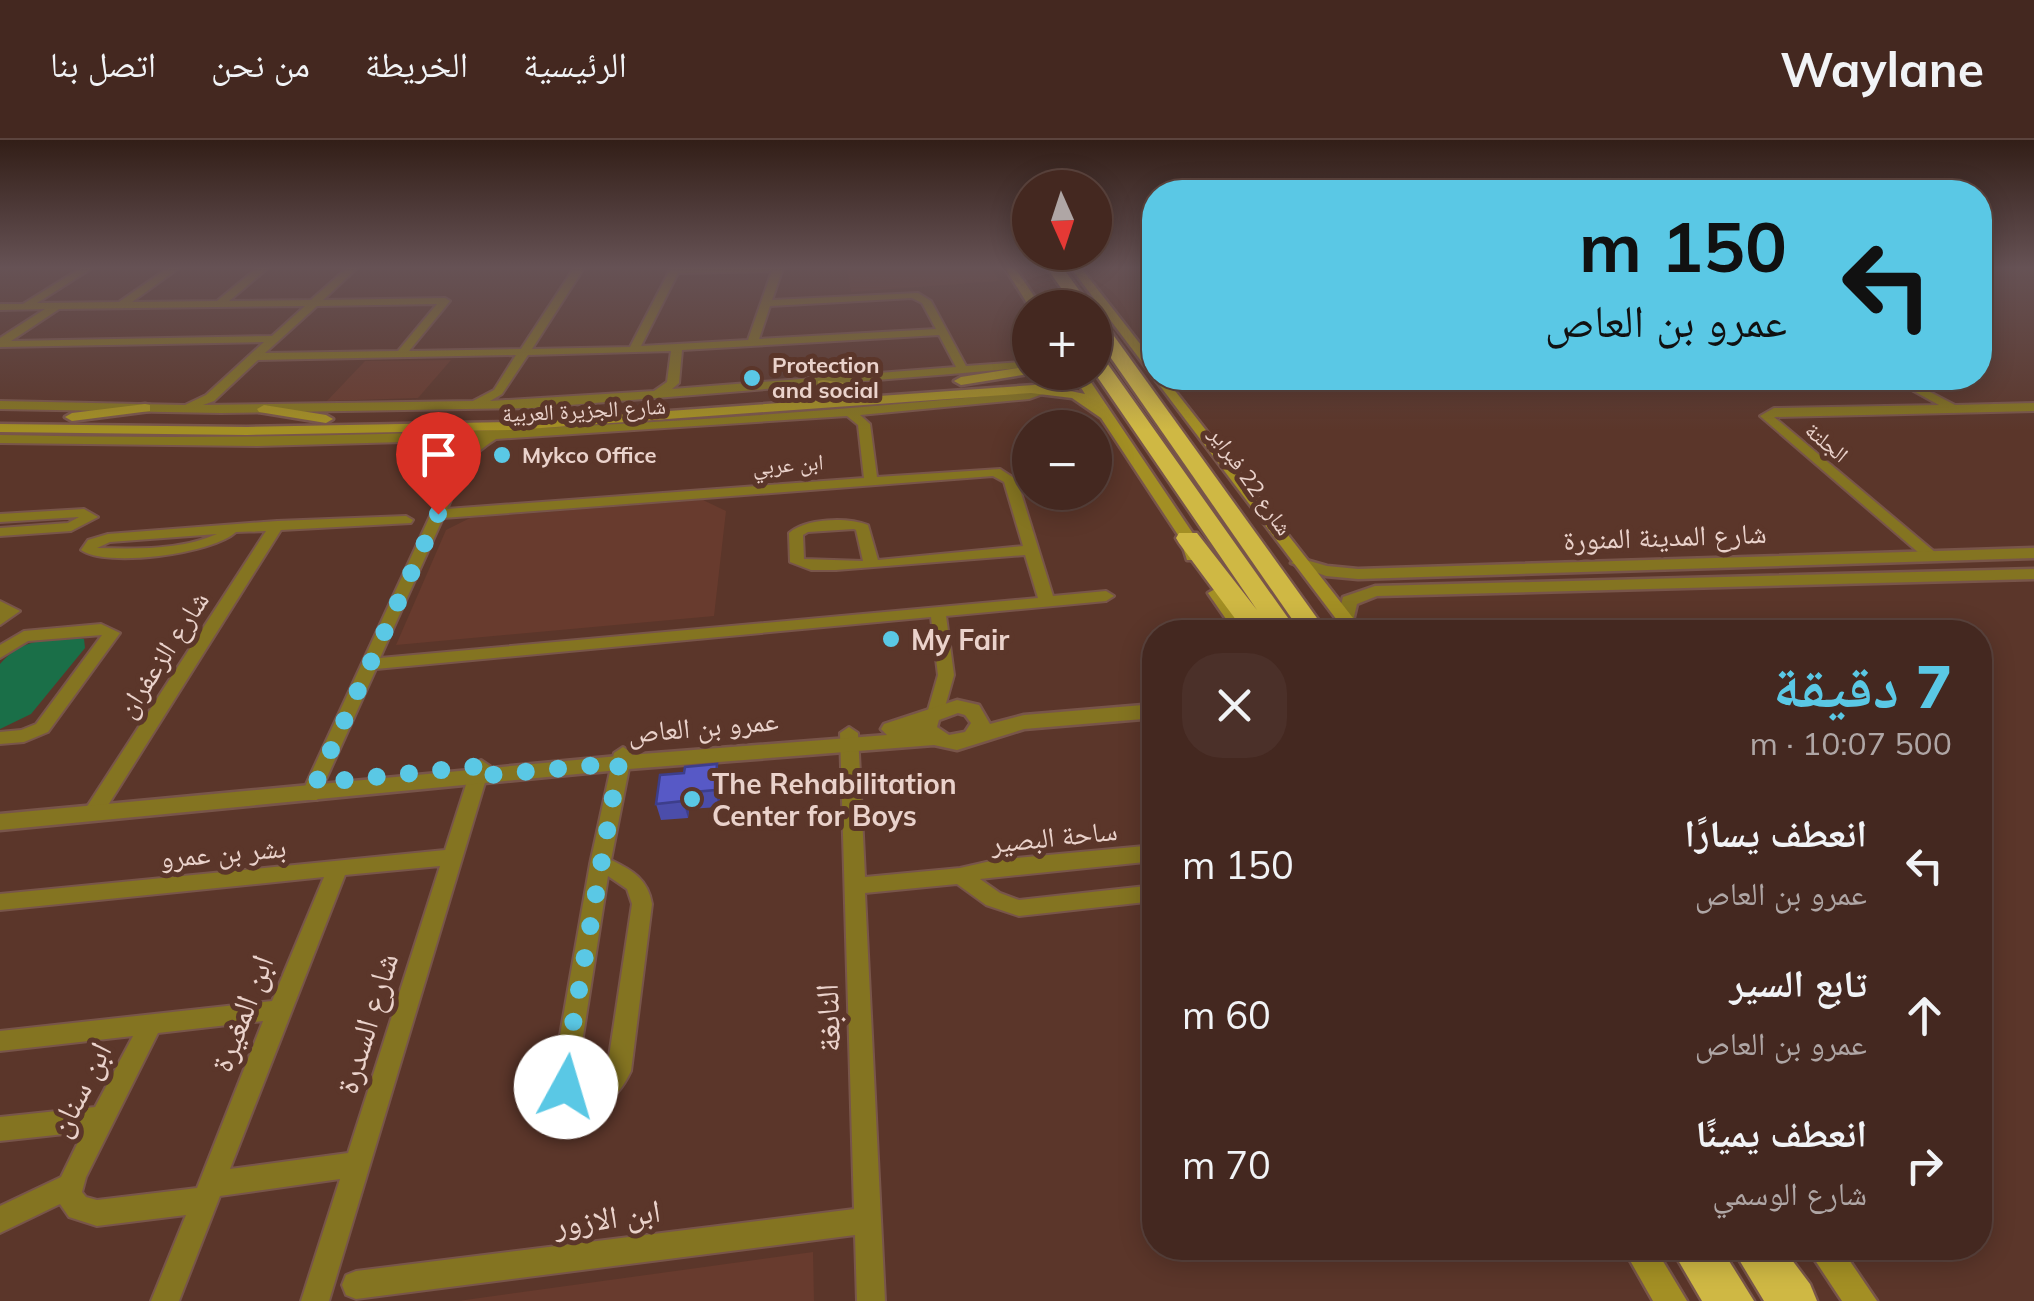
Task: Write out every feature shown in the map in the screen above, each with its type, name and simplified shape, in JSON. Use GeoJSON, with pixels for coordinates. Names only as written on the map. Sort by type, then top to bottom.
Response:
{"type":"FeatureCollection","features":[{"type":"Feature","properties":{"kind":"highway","name":"شارع 22 فبراير"},"geometry":{"type":"LineString","coordinates":[[1112,346],[1142,389]]}},
{"type":"Feature","properties":{"kind":"highway"},"geometry":{"type":"LineString","coordinates":[[1112,384],[1276,620]]}},
{"type":"Feature","properties":{"kind":"highway","name":"شارع 22 فبراير"},"geometry":{"type":"LineString","coordinates":[[1143,390],[1306,620]]}},
{"type":"Feature","properties":{"kind":"highway"},"geometry":{"type":"LineString","coordinates":[[1188,538],[1250,620]]}},
{"type":"Feature","properties":{"kind":"highway"},"geometry":{"type":"LineString","coordinates":[[1702,1260],[1730,1301]]}},
{"type":"Feature","properties":{"kind":"highway"},"geometry":{"type":"LineString","coordinates":[[1764,1260],[1793,1301]]}},
{"type":"Feature","properties":{"kind":"main road","name":"شارع 22 فبراير"},"geometry":{"type":"LineString","coordinates":[[1117,322],[1142,355]]}},
{"type":"Feature","properties":{"kind":"main road","name":"شارع الجزيرة العربية"},"geometry":{"type":"LineString","coordinates":[[0,428],[645,419],[956,382],[1012,371]]}},
{"type":"Feature","properties":{"kind":"main road"},"geometry":{"type":"LineString","coordinates":[[956,382],[1012,375]]}},
{"type":"Feature","properties":{"kind":"main road"},"geometry":{"type":"LineString","coordinates":[[956,382],[1012,381]]}},
{"type":"Feature","properties":{"kind":"main road","name":"شارع الجزيرة العربية"},"geometry":{"type":"LineString","coordinates":[[0,416],[324,425],[637,408],[956,382],[1012,386]]}},
{"type":"Feature","properties":{"kind":"main road"},"geometry":{"type":"LineString","coordinates":[[822,384],[870,390]]}},
{"type":"Feature","properties":{"kind":"main road","name":"شارع الجزيرة العربية"},"geometry":{"type":"LineString","coordinates":[[1052,390],[1080,396],[1098,410]]}},
{"type":"Feature","properties":{"kind":"main road","name":"شارع 22 فبراير"},"geometry":{"type":"LineString","coordinates":[[1168,390],[1345,620]]}},
{"type":"Feature","properties":{"kind":"main road"},"geometry":{"type":"LineString","coordinates":[[72,418],[145,408]]}},
{"type":"Feature","properties":{"kind":"main road"},"geometry":{"type":"LineString","coordinates":[[264,408],[324,425],[415,440]]}},
{"type":"Feature","properties":{"kind":"main road"},"geometry":{"type":"LineString","coordinates":[[571,434],[645,419]]}},
{"type":"Feature","properties":{"kind":"main road"},"geometry":{"type":"LineString","coordinates":[[1112,425],[1188,538],[1194,558],[1236,620]]}},
{"type":"Feature","properties":{"kind":"main road"},"geometry":{"type":"LineString","coordinates":[[1646,1260],[1672,1301]]}},
{"type":"Feature","properties":{"kind":"main road"},"geometry":{"type":"LineString","coordinates":[[1831,1260],[1861,1301]]}},
{"type":"Feature","properties":{"kind":"street"},"geometry":{"type":"LineString","coordinates":[[0,344],[33,322]]}},
{"type":"Feature","properties":{"kind":"street"},"geometry":{"type":"LineString","coordinates":[[175,408],[210,398],[291,322]]}},
{"type":"Feature","properties":{"kind":"street"},"geometry":{"type":"LineString","coordinates":[[401,354],[427,322]]}},
{"type":"Feature","properties":{"kind":"street"},"geometry":{"type":"LineString","coordinates":[[469,406],[498,392],[544,322]]}},
{"type":"Feature","properties":{"kind":"street"},"geometry":{"type":"LineString","coordinates":[[634,350],[648,322]]}},
{"type":"Feature","properties":{"kind":"street"},"geometry":{"type":"LineString","coordinates":[[752,344],[759,322]]}},
{"type":"Feature","properties":{"kind":"street"},"geometry":{"type":"LineString","coordinates":[[937,322],[956,382]]}},
{"type":"Feature","properties":{"kind":"street"},"geometry":{"type":"LineString","coordinates":[[253,356],[677,349],[942,332]]}},
{"type":"Feature","properties":{"kind":"street"},"geometry":{"type":"LineString","coordinates":[[0,344],[273,338]]}},
{"type":"Feature","properties":{"kind":"street"},"geometry":{"type":"LineString","coordinates":[[673,384],[677,349]]}},
{"type":"Feature","properties":{"kind":"street","name":"شارع الجزيرة العربية"},"geometry":{"type":"LineString","coordinates":[[0,404],[221,409],[469,406],[822,384],[956,382]]}},
{"type":"Feature","properties":{"kind":"street"},"geometry":{"type":"LineString","coordinates":[[673,384],[682,392],[692,393]]}},
{"type":"Feature","properties":{"kind":"street"},"geometry":{"type":"LineString","coordinates":[[650,396],[673,384]]}},
{"type":"Feature","properties":{"kind":"street","name":"شارع الجزيرة العربية"},"geometry":{"type":"LineString","coordinates":[[0,439],[493,438],[876,412],[1029,396],[1044,390]]}},
{"type":"Feature","properties":{"kind":"street"},"geometry":{"type":"LineString","coordinates":[[1919,390],[1955,408]]}},
{"type":"Feature","properties":{"kind":"street"},"geometry":{"type":"LineString","coordinates":[[498,392],[501,400],[512,404]]}},
{"type":"Feature","properties":{"kind":"street"},"geometry":{"type":"LineString","coordinates":[[210,398],[211,404],[221,409]]}},
{"type":"Feature","properties":{"kind":"street","name":"الجلتة"},"geometry":{"type":"LineString","coordinates":[[1931,556],[1766,416],[1774,412],[2034,407]]}},
{"type":"Feature","properties":{"kind":"street"},"geometry":{"type":"LineString","coordinates":[[864,424],[876,412]]}},
{"type":"Feature","properties":{"kind":"street"},"geometry":{"type":"LineString","coordinates":[[851,414],[864,424],[871,481]]}},
{"type":"Feature","properties":{"kind":"street"},"geometry":{"type":"LineString","coordinates":[[451,438],[463,445],[462,460]]}},
{"type":"Feature","properties":{"kind":"street"},"geometry":{"type":"LineString","coordinates":[[313,789],[462,460],[474,446],[493,438]]}},
{"type":"Feature","properties":{"kind":"street","name":"ابن عربي"},"geometry":{"type":"LineString","coordinates":[[438,514],[978,472],[1006,474],[1047,602]]}},
{"type":"Feature","properties":{"kind":"street"},"geometry":{"type":"LineString","coordinates":[[0,518],[80,513],[92,517],[71,527],[0,532]]}},
{"type":"Feature","properties":{"kind":"street"},"geometry":{"type":"LineString","coordinates":[[232,528],[223,539],[205,546],[98,553],[88,550],[108,538],[232,528],[406,520]]}},
{"type":"Feature","properties":{"kind":"street"},"geometry":{"type":"LineString","coordinates":[[871,563],[862,528],[856,524],[806,528],[796,534],[800,566],[871,563],[1032,550]]}},
{"type":"Feature","properties":{"kind":"street","name":"شارع الزعفران"},"geometry":{"type":"LineString","coordinates":[[97,807],[277,526]]}},
{"type":"Feature","properties":{"kind":"street","name":"شارع المدينة المنورة"},"geometry":{"type":"LineString","coordinates":[[1299,562],[1326,571],[1358,574],[2034,553]]}},
{"type":"Feature","properties":{"kind":"street"},"geometry":{"type":"LineString","coordinates":[[1498,587],[1494,580],[1499,576],[1632,571],[1680,562]]}},
{"type":"Feature","properties":{"kind":"street","name":"شارع المدينة المنورة"},"geometry":{"type":"LineString","coordinates":[[1350,620],[1349,601],[1364,592],[2034,574]]}},
{"type":"Feature","properties":{"kind":"street"},"geometry":{"type":"LineString","coordinates":[[372,664],[1106,596]]}},
{"type":"Feature","properties":{"kind":"street"},"geometry":{"type":"LineString","coordinates":[[0,606],[12,611],[0,620]]}},
{"type":"Feature","properties":{"kind":"street"},"geometry":{"type":"LineString","coordinates":[[933,723],[946,675],[938,612]]}},
{"type":"Feature","properties":{"kind":"street"},"geometry":{"type":"LineString","coordinates":[[0,652],[24,636],[102,629],[112,633],[45,725],[30,734],[0,738]]}},
{"type":"Feature","properties":{"kind":"street"},"geometry":{"type":"LineString","coordinates":[[946,675],[974,720]]}},
{"type":"Feature","properties":{"kind":"street"},"geometry":{"type":"LineString","coordinates":[[933,723],[1024,722],[1142,712]]}},
{"type":"Feature","properties":{"kind":"street"},"geometry":{"type":"LineString","coordinates":[[933,723],[956,743],[974,720]]}},
{"type":"Feature","properties":{"kind":"street","name":"عمرو بن العاص"},"geometry":{"type":"LineString","coordinates":[[0,810],[97,807],[313,789],[849,738],[933,723]]}},
{"type":"Feature","properties":{"kind":"street","name":"النابغة"},"geometry":{"type":"LineString","coordinates":[[849,738],[871,1301]]}},
{"type":"Feature","properties":{"kind":"street"},"geometry":{"type":"LineString","coordinates":[[600,864],[634,882],[642,893],[642,904],[619,1071],[602,1092],[581,1096],[569,1092],[564,1075],[600,864],[621,758]]}},
{"type":"Feature","properties":{"kind":"street","name":"شارع السدرة"},"geometry":{"type":"LineString","coordinates":[[316,1301],[480,771]]}},
{"type":"Feature","properties":{"kind":"street","name":"عمرو بن العاص"},"geometry":{"type":"LineString","coordinates":[[0,822],[97,807]]}},
{"type":"Feature","properties":{"kind":"street","name":"ساحة البصير"},"geometry":{"type":"LineString","coordinates":[[855,886],[1142,854]]}},
{"type":"Feature","properties":{"kind":"street","name":"بشر بن عمرو"},"geometry":{"type":"LineString","coordinates":[[0,902],[452,857]]}},
{"type":"Feature","properties":{"kind":"street","name":"ابن المغيرة"},"geometry":{"type":"LineString","coordinates":[[165,1301],[277,1010],[338,869]]}},
{"type":"Feature","properties":{"kind":"street","name":"ساحة البصير"},"geometry":{"type":"LineString","coordinates":[[960,876],[993,899],[1019,908],[1142,894]]}},
{"type":"Feature","properties":{"kind":"street"},"geometry":{"type":"LineString","coordinates":[[0,1041],[277,1010]]}},
{"type":"Feature","properties":{"kind":"street","name":"ابن سنان"},"geometry":{"type":"LineString","coordinates":[[69,1186],[152,1024]]}},
{"type":"Feature","properties":{"kind":"street"},"geometry":{"type":"LineString","coordinates":[[0,1130],[103,1118]]}},
{"type":"Feature","properties":{"kind":"street"},"geometry":{"type":"LineString","coordinates":[[0,1220],[69,1186],[72,1202],[78,1208],[97,1214],[356,1164]]}},
{"type":"Feature","properties":{"kind":"street","name":"ابن الازور"},"geometry":{"type":"LineString","coordinates":[[356,1285],[868,1220]]}},
{"type":"Feature","properties":{"kind":"shaded area"},"geometry":{"type":"Polygon","coordinates":[[[451,360],[418,398],[327,401],[365,361],[451,360]]]}},
{"type":"Feature","properties":{"kind":"shaded area"},"geometry":{"type":"Polygon","coordinates":[[[703,500],[726,511],[714,616],[396,645],[446,530],[470,518],[703,500]]]}},
{"type":"Feature","properties":{"kind":"shaded area"},"geometry":{"type":"Polygon","coordinates":[[[813,1252],[814,1301],[458,1301],[813,1252]]]}},
{"type":"Feature","properties":{"kind":"green space"},"geometry":{"type":"Polygon","coordinates":[[[84,639],[85,648],[31,714],[0,729],[0,664],[26,645],[84,639]]]}},
{"type":"Feature","properties":{"kind":"building"},"geometry":{"type":"Polygon","coordinates":[[[717,764],[715,790],[684,793],[683,801],[656,804],[660,775],[684,773],[685,767],[717,764]]]}},
{"type":"Feature","properties":{"kind":"place","name":"Protection and social"},"geometry":{"type":"Point","coordinates":[752,378]}},
{"type":"Feature","properties":{"kind":"place","name":"Mykco Office"},"geometry":{"type":"Point","coordinates":[502,455]}},
{"type":"Feature","properties":{"kind":"place","name":"My Fair"},"geometry":{"type":"Point","coordinates":[891,639]}},
{"type":"Feature","properties":{"kind":"place","name":"The Rehabilitation Center for Boys"},"geometry":{"type":"Point","coordinates":[692,799]}},
{"type":"Feature","properties":{"kind":"route"},"geometry":{"type":"LineString","coordinates":[[438,514],[316,783],[481,766],[479,776],[619,763],[564,1075],[566,1087]]}}]}
